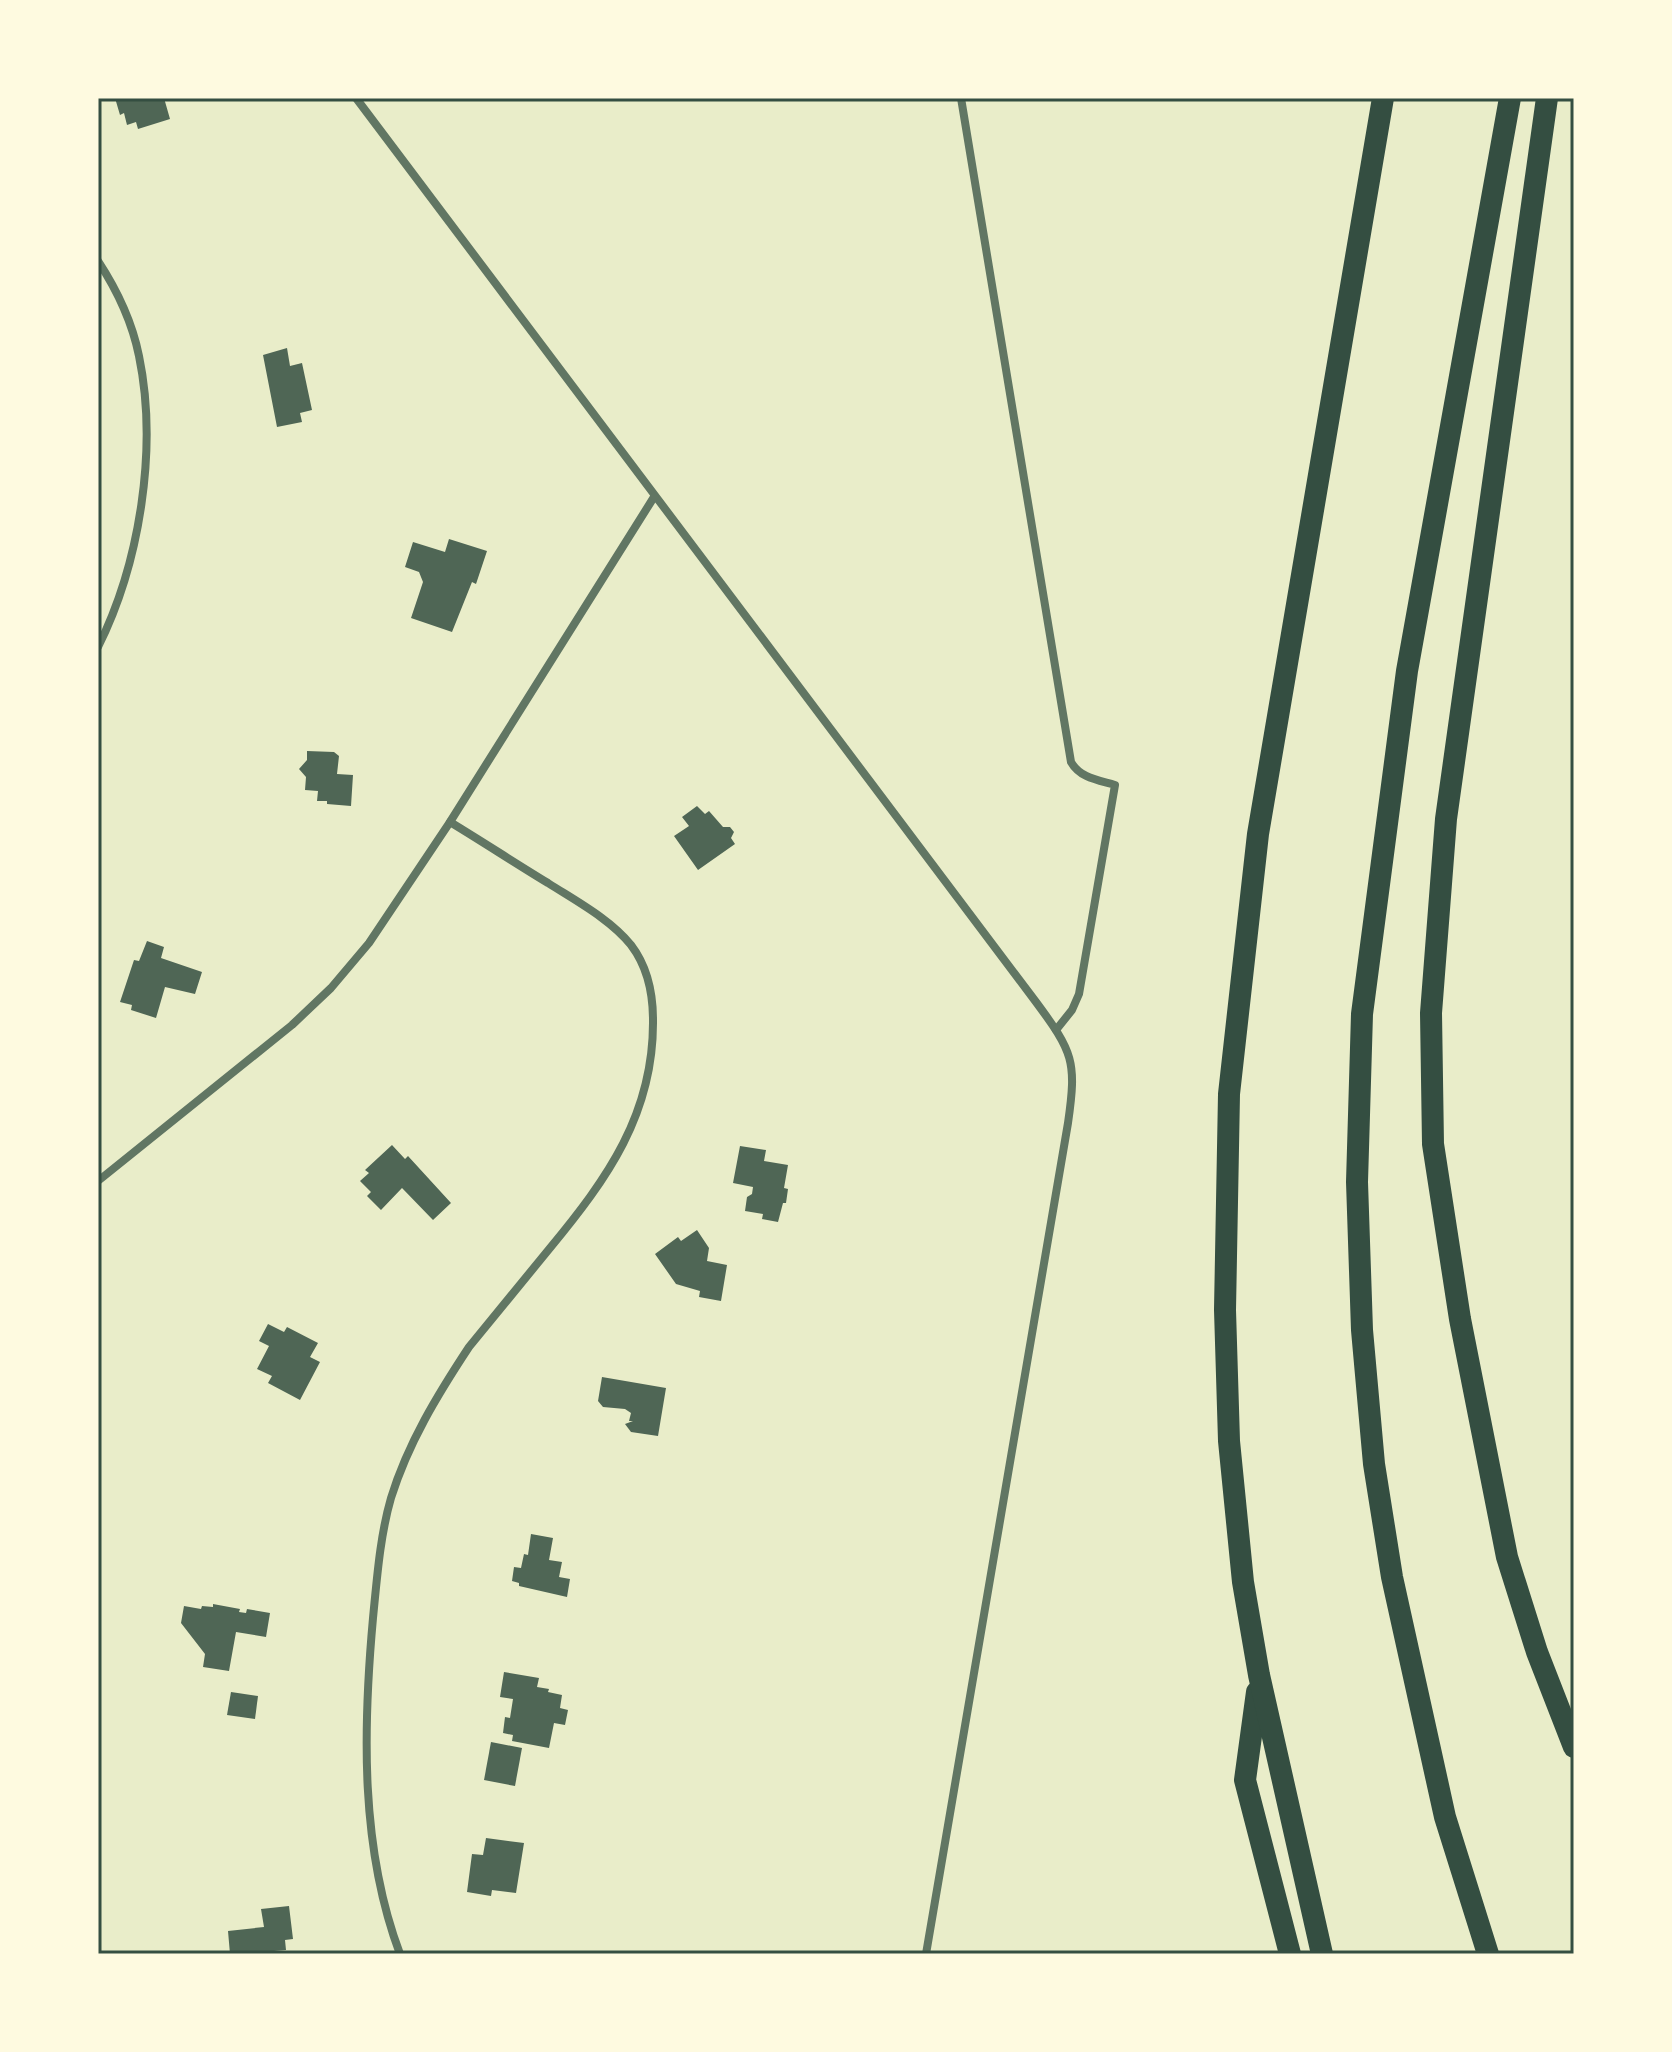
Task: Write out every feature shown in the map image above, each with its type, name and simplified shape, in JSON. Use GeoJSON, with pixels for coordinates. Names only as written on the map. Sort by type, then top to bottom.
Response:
{"type":"FeatureCollection","features":[{"type":"Feature","properties":{"kind":"highway"},"geometry":{"type":"LineString","coordinates":[[1322,1954],[1259,1675],[1243,1582],[1229,1441],[1225,1310],[1229,1094],[1258,834],[1383,98]]}},
{"type":"Feature","properties":{"kind":"highway"},"geometry":{"type":"LineString","coordinates":[[1488,1954],[1445,1817],[1392,1577],[1374,1464],[1367,1390],[1357,1182],[1362,1014],[1407,671],[1510,98]]}},
{"type":"Feature","properties":{"kind":"highway"},"geometry":{"type":"LineString","coordinates":[[1547,98],[1446,819],[1431,1013],[1433,1144],[1460,1319],[1507,1557],[1537,1652],[1574,1747]]}},
{"type":"Feature","properties":{"kind":"highway"},"geometry":{"type":"LineString","coordinates":[[1259,1675],[1245,1780],[1290,1954]]}},
{"type":"Feature","properties":{"kind":"street"},"geometry":{"type":"LineString","coordinates":[[356,98],[1056,1030],[1072,1059],[1072,1094],[926,1954]]}},
{"type":"Feature","properties":{"kind":"street"},"geometry":{"type":"LineString","coordinates":[[961,98],[1071,762],[1085,776],[1115,785],[1079,994],[1072,1010],[1056,1030]]}},
{"type":"Feature","properties":{"kind":"street"},"geometry":{"type":"LineString","coordinates":[[98,261],[120,300],[132,330],[139,357],[146,426],[142,489],[132,554],[119,597],[98,647]]}},
{"type":"Feature","properties":{"kind":"street"},"geometry":{"type":"LineString","coordinates":[[98,1181],[280,1035],[311,1007],[369,943],[450,822],[654,497]]}},
{"type":"Feature","properties":{"kind":"street"},"geometry":{"type":"LineString","coordinates":[[400,1954],[383,1896],[368,1781],[367,1687],[375,1591],[386,1518],[413,1443],[454,1370],[594,1194],[619,1156],[640,1104],[653,1030],[649,986],[642,963],[618,932],[570,897],[450,822]]}},
{"type":"Feature","properties":{"kind":"building"},"geometry":{"type":"Polygon","coordinates":[[[115,98],[164,98],[170,119],[138,129],[136,122],[127,125],[115,98]]]}},
{"type":"Feature","properties":{"kind":"building"},"geometry":{"type":"Polygon","coordinates":[[[287,348],[290,366],[302,363],[312,410],[300,413],[302,422],[277,427],[263,355],[287,348]]]}},
{"type":"Feature","properties":{"kind":"building"},"geometry":{"type":"Polygon","coordinates":[[[449,539],[487,551],[476,584],[472,582],[452,632],[411,618],[423,582],[419,572],[405,567],[413,542],[445,552],[449,539]]]}},
{"type":"Feature","properties":{"kind":"building"},"geometry":{"type":"Polygon","coordinates":[[[307,751],[334,752],[339,756],[337,774],[353,775],[351,806],[317,801],[318,791],[305,790],[306,777],[299,769],[307,760],[307,751]]]}},
{"type":"Feature","properties":{"kind":"building"},"geometry":{"type":"Polygon","coordinates":[[[697,806],[705,814],[709,811],[723,827],[730,827],[734,832],[731,838],[735,844],[698,870],[674,836],[689,826],[682,817],[697,806]]]}},
{"type":"Feature","properties":{"kind":"building"},"geometry":{"type":"Polygon","coordinates":[[[147,941],[164,947],[161,958],[202,972],[195,994],[165,987],[156,1018],[131,1010],[132,1005],[120,1002],[134,960],[139,961],[147,941]]]}},
{"type":"Feature","properties":{"kind":"building"},"geometry":{"type":"Polygon","coordinates":[[[392,1145],[405,1159],[408,1156],[451,1203],[433,1220],[402,1188],[381,1210],[367,1196],[371,1192],[360,1181],[369,1173],[365,1170],[392,1145]]]}},
{"type":"Feature","properties":{"kind":"building"},"geometry":{"type":"Polygon","coordinates":[[[740,1146],[766,1150],[764,1161],[788,1165],[784,1188],[788,1189],[786,1203],[783,1203],[778,1222],[762,1219],[763,1214],[745,1211],[747,1197],[752,1194],[753,1187],[733,1183],[740,1146]]]}},
{"type":"Feature","properties":{"kind":"building"},"geometry":{"type":"Polygon","coordinates":[[[697,1230],[709,1248],[707,1261],[727,1265],[721,1301],[699,1297],[700,1291],[676,1284],[655,1254],[678,1237],[681,1241],[697,1230]]]}},
{"type":"Feature","properties":{"kind":"building"},"geometry":{"type":"Polygon","coordinates":[[[268,1324],[284,1332],[287,1327],[318,1343],[310,1357],[320,1362],[300,1400],[268,1383],[272,1376],[257,1369],[269,1346],[259,1341],[268,1324]]]}},
{"type":"Feature","properties":{"kind":"building"},"geometry":{"type":"Polygon","coordinates":[[[602,1377],[666,1388],[658,1436],[631,1432],[625,1424],[633,1421],[629,1421],[631,1413],[625,1409],[603,1407],[598,1401],[602,1377]]]}},
{"type":"Feature","properties":{"kind":"building"},"geometry":{"type":"Polygon","coordinates":[[[531,1534],[553,1538],[549,1560],[562,1562],[559,1577],[570,1579],[567,1597],[519,1586],[519,1583],[512,1581],[514,1567],[521,1568],[524,1554],[528,1555],[531,1534]]]}},
{"type":"Feature","properties":{"kind":"building"},"geometry":{"type":"Polygon","coordinates":[[[213,1604],[240,1609],[239,1612],[246,1613],[247,1609],[270,1613],[266,1637],[236,1632],[229,1671],[203,1667],[205,1654],[181,1623],[184,1606],[201,1609],[202,1606],[213,1607],[213,1604]]]}},
{"type":"Feature","properties":{"kind":"building"},"geometry":{"type":"Polygon","coordinates":[[[504,1672],[539,1678],[537,1687],[562,1695],[560,1708],[568,1710],[565,1725],[554,1723],[549,1748],[512,1741],[513,1735],[503,1733],[505,1717],[510,1718],[513,1699],[500,1697],[504,1672]]]}},
{"type":"Feature","properties":{"kind":"building"},"geometry":{"type":"Polygon","coordinates":[[[231,1692],[258,1696],[255,1719],[227,1715],[231,1692]]]}},
{"type":"Feature","properties":{"kind":"building"},"geometry":{"type":"Polygon","coordinates":[[[491,1742],[522,1748],[515,1786],[484,1780],[491,1742]]]}},
{"type":"Feature","properties":{"kind":"building"},"geometry":{"type":"Polygon","coordinates":[[[486,1838],[524,1843],[516,1893],[492,1890],[491,1896],[467,1892],[472,1854],[483,1855],[486,1838]]]}},
{"type":"Feature","properties":{"kind":"building"},"geometry":{"type":"Polygon","coordinates":[[[289,1906],[293,1939],[285,1940],[286,1950],[274,1951],[274,1954],[230,1954],[228,1931],[264,1927],[261,1909],[289,1906]]]}}]}
